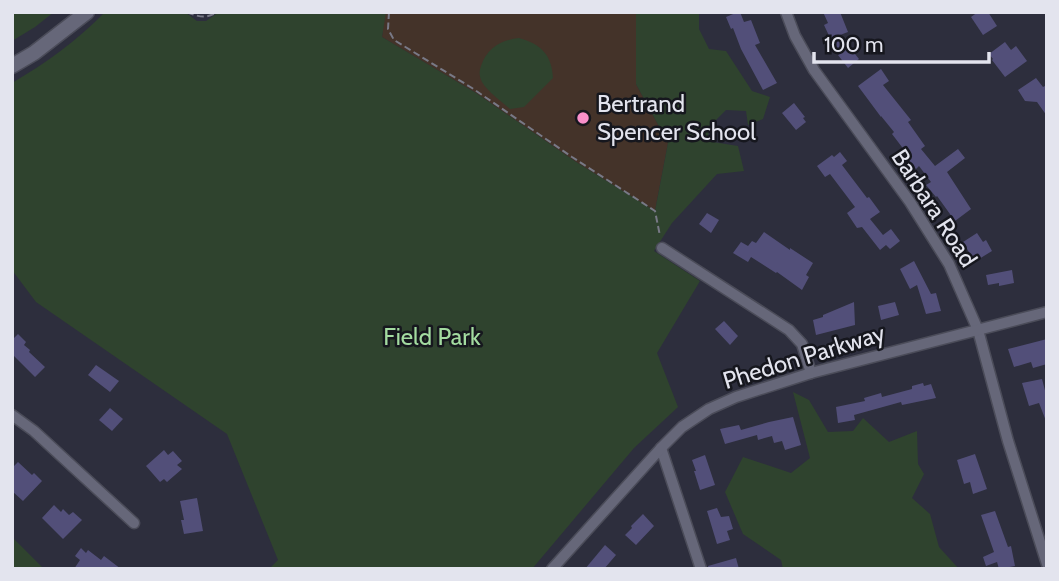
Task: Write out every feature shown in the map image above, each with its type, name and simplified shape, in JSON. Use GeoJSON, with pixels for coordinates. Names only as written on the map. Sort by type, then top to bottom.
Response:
{"type":"FeatureCollection","features":[{"type":"Feature","properties":{"kind":"main road"},"geometry":{"type":"LineString","coordinates":[[12,66],[34,53],[87,12]]}},
{"type":"Feature","properties":{"kind":"street","name":"Barbara Road"},"geometry":{"type":"LineString","coordinates":[[786,12],[795,36],[814,70],[910,202],[949,264],[978,330],[1008,441],[1045,557]]}},
{"type":"Feature","properties":{"kind":"street"},"geometry":{"type":"LineString","coordinates":[[662,248],[789,330],[802,344],[811,373]]}},
{"type":"Feature","properties":{"kind":"street","name":"Phedon Parkway"},"geometry":{"type":"LineString","coordinates":[[552,569],[661,448],[682,427],[709,409],[736,397],[811,373],[1047,312]]}},
{"type":"Feature","properties":{"kind":"street"},"geometry":{"type":"LineString","coordinates":[[12,415],[34,431],[134,523]]}},
{"type":"Feature","properties":{"kind":"street"},"geometry":{"type":"LineString","coordinates":[[661,448],[701,569]]}},
{"type":"Feature","properties":{"kind":"path"},"geometry":{"type":"LineString","coordinates":[[187,12],[196,17],[210,17],[217,12]]}},
{"type":"Feature","properties":{"kind":"path"},"geometry":{"type":"LineString","coordinates":[[389,12],[388,29],[394,40],[472,88],[655,211],[662,248]]}},
{"type":"Feature","properties":{"kind":"shaded area","name":"Bertrand Spencer School"},"geometry":{"type":"Polygon","coordinates":[[[385,12],[636,12],[636,84],[668,143],[655,211],[576,162],[476,93],[382,37],[385,12]]]}},
{"type":"Feature","properties":{"kind":"green space"},"geometry":{"type":"Polygon","coordinates":[[[12,12],[54,12],[12,41],[12,12]]]}},
{"type":"Feature","properties":{"kind":"green space","name":"Field Park"},"geometry":{"type":"Polygon","coordinates":[[[105,12],[185,12],[197,21],[206,21],[219,12],[386,12],[382,37],[476,93],[576,162],[655,211],[668,143],[636,84],[636,12],[699,12],[699,29],[709,49],[726,51],[752,91],[770,97],[763,119],[748,125],[746,111],[726,110],[710,126],[707,141],[738,146],[744,171],[717,174],[672,223],[654,251],[700,281],[657,353],[678,407],[634,448],[532,569],[269,569],[278,560],[227,434],[36,302],[12,270],[12,83],[61,50],[105,12]]]}},
{"type":"Feature","properties":{"kind":"green space"},"geometry":{"type":"Polygon","coordinates":[[[519,38],[544,52],[548,57],[553,78],[524,107],[510,109],[484,85],[480,68],[491,50],[501,43],[519,38]]]}},
{"type":"Feature","properties":{"kind":"green space"},"geometry":{"type":"Polygon","coordinates":[[[793,392],[809,400],[828,432],[853,431],[863,418],[889,442],[917,431],[918,464],[924,474],[912,498],[930,514],[939,547],[959,569],[783,569],[781,560],[743,534],[725,492],[743,457],[791,473],[810,458],[793,392]]]}},
{"type":"Feature","properties":{"kind":"green space"},"geometry":{"type":"Polygon","coordinates":[[[12,537],[44,569],[12,569],[12,537]]]}},
{"type":"Feature","properties":{"kind":"building"},"geometry":{"type":"Polygon","coordinates":[[[738,12],[744,22],[751,20],[760,43],[755,45],[777,83],[763,90],[726,17],[738,12]]]}},
{"type":"Feature","properties":{"kind":"building"},"geometry":{"type":"Polygon","coordinates":[[[823,12],[840,12],[848,32],[840,35],[859,59],[848,68],[838,55],[841,53],[824,25],[828,23],[823,12]]]}},
{"type":"Feature","properties":{"kind":"building"},"geometry":{"type":"Polygon","coordinates":[[[978,12],[988,12],[997,26],[983,35],[971,17],[978,12]]]}},
{"type":"Feature","properties":{"kind":"building"},"geometry":{"type":"Polygon","coordinates":[[[1005,42],[1011,50],[1016,46],[1027,61],[1005,77],[989,54],[1005,42]]]}},
{"type":"Feature","properties":{"kind":"building"},"geometry":{"type":"Polygon","coordinates":[[[881,69],[889,81],[883,85],[911,120],[908,122],[925,146],[921,149],[935,166],[958,149],[965,158],[947,172],[971,209],[955,221],[926,185],[931,182],[919,166],[916,169],[906,157],[908,155],[892,134],[894,132],[858,86],[881,69]]]}},
{"type":"Feature","properties":{"kind":"building"},"geometry":{"type":"Polygon","coordinates":[[[1036,78],[1043,87],[1047,85],[1047,116],[1037,102],[1025,101],[1018,90],[1036,78]]]}},
{"type":"Feature","properties":{"kind":"building"},"geometry":{"type":"Polygon","coordinates":[[[794,103],[806,122],[796,130],[782,113],[794,103]]]}},
{"type":"Feature","properties":{"kind":"building"},"geometry":{"type":"Polygon","coordinates":[[[840,152],[847,161],[842,165],[880,212],[870,219],[883,235],[891,229],[900,241],[890,249],[886,245],[880,250],[862,227],[857,228],[847,213],[855,207],[830,174],[825,177],[817,166],[840,152]]]}},
{"type":"Feature","properties":{"kind":"building"},"geometry":{"type":"Polygon","coordinates":[[[707,213],[719,220],[711,233],[699,224],[707,213]]]}},
{"type":"Feature","properties":{"kind":"building"},"geometry":{"type":"Polygon","coordinates":[[[764,232],[813,263],[802,290],[751,257],[748,262],[733,253],[741,242],[748,246],[752,241],[756,243],[764,232]]]}},
{"type":"Feature","properties":{"kind":"building"},"geometry":{"type":"Polygon","coordinates":[[[977,233],[983,242],[986,240],[992,251],[979,259],[977,256],[973,259],[963,242],[977,233]]]}},
{"type":"Feature","properties":{"kind":"building"},"geometry":{"type":"Polygon","coordinates":[[[914,261],[931,294],[936,293],[941,311],[926,314],[917,285],[910,289],[900,269],[914,261]]]}},
{"type":"Feature","properties":{"kind":"building"},"geometry":{"type":"Polygon","coordinates":[[[1012,270],[1014,283],[988,285],[986,275],[1012,270]]]}},
{"type":"Feature","properties":{"kind":"building"},"geometry":{"type":"Polygon","coordinates":[[[854,302],[855,325],[816,335],[813,320],[854,302]]]}},
{"type":"Feature","properties":{"kind":"building"},"geometry":{"type":"Polygon","coordinates":[[[895,302],[899,315],[881,320],[878,306],[895,302]]]}},
{"type":"Feature","properties":{"kind":"building"},"geometry":{"type":"Polygon","coordinates":[[[724,321],[738,336],[730,345],[715,329],[724,321]]]}},
{"type":"Feature","properties":{"kind":"building"},"geometry":{"type":"Polygon","coordinates":[[[18,334],[26,342],[24,345],[29,352],[45,367],[35,377],[12,354],[12,340],[18,334]]]}},
{"type":"Feature","properties":{"kind":"building"},"geometry":{"type":"Polygon","coordinates":[[[1047,339],[1047,364],[1033,368],[1031,362],[1014,367],[1008,349],[1047,339]]]}},
{"type":"Feature","properties":{"kind":"building"},"geometry":{"type":"Polygon","coordinates":[[[96,365],[119,381],[110,392],[88,375],[96,365]]]}},
{"type":"Feature","properties":{"kind":"building"},"geometry":{"type":"Polygon","coordinates":[[[1042,379],[1047,398],[1046,421],[1039,403],[1029,406],[1022,383],[1042,379]]]}},
{"type":"Feature","properties":{"kind":"building"},"geometry":{"type":"Polygon","coordinates":[[[923,383],[924,386],[931,384],[936,398],[902,405],[901,402],[854,415],[855,420],[838,423],[836,407],[865,401],[864,398],[881,393],[882,397],[912,389],[912,386],[923,383]]]}},
{"type":"Feature","properties":{"kind":"building"},"geometry":{"type":"Polygon","coordinates":[[[110,408],[123,419],[112,431],[99,420],[110,408]]]}},
{"type":"Feature","properties":{"kind":"building"},"geometry":{"type":"Polygon","coordinates":[[[793,417],[801,445],[785,450],[782,441],[774,443],[772,436],[758,440],[757,435],[725,444],[720,429],[739,425],[741,430],[793,417]]]}},
{"type":"Feature","properties":{"kind":"building"},"geometry":{"type":"Polygon","coordinates":[[[164,450],[168,455],[173,451],[182,461],[177,465],[182,469],[167,482],[164,479],[160,482],[146,466],[164,450]]]}},
{"type":"Feature","properties":{"kind":"building"},"geometry":{"type":"Polygon","coordinates":[[[975,454],[987,489],[973,494],[970,482],[964,484],[957,460],[975,454]]]}},
{"type":"Feature","properties":{"kind":"building"},"geometry":{"type":"Polygon","coordinates":[[[705,455],[715,485],[700,490],[692,460],[705,455]]]}},
{"type":"Feature","properties":{"kind":"building"},"geometry":{"type":"Polygon","coordinates":[[[18,462],[42,481],[23,501],[12,491],[12,468],[18,462]]]}},
{"type":"Feature","properties":{"kind":"building"},"geometry":{"type":"Polygon","coordinates":[[[197,498],[203,531],[184,534],[180,501],[197,498]]]}},
{"type":"Feature","properties":{"kind":"building"},"geometry":{"type":"Polygon","coordinates":[[[54,505],[61,512],[63,509],[69,515],[73,512],[82,520],[63,539],[42,518],[54,505]]]}},
{"type":"Feature","properties":{"kind":"building"},"geometry":{"type":"Polygon","coordinates":[[[717,508],[721,517],[729,516],[733,529],[727,531],[730,540],[717,544],[707,511],[717,508]]]}},
{"type":"Feature","properties":{"kind":"building"},"geometry":{"type":"Polygon","coordinates":[[[995,511],[1008,547],[1011,546],[1015,566],[999,569],[997,562],[986,566],[983,557],[994,552],[981,515],[995,511]]]}},
{"type":"Feature","properties":{"kind":"building"},"geometry":{"type":"Polygon","coordinates":[[[643,514],[654,526],[636,545],[625,535],[643,514]]]}},
{"type":"Feature","properties":{"kind":"building"},"geometry":{"type":"Polygon","coordinates":[[[605,545],[616,555],[604,569],[585,569],[605,545]]]}},
{"type":"Feature","properties":{"kind":"building"},"geometry":{"type":"Polygon","coordinates":[[[81,548],[101,560],[104,556],[121,569],[74,569],[80,560],[75,556],[81,548]]]}},
{"type":"Feature","properties":{"kind":"building"},"geometry":{"type":"Polygon","coordinates":[[[736,558],[739,569],[709,569],[708,566],[736,558]]]}},
{"type":"Feature","properties":{"kind":"place","name":"Bertrand Spencer School"},"geometry":{"type":"Point","coordinates":[583,118]}}]}
